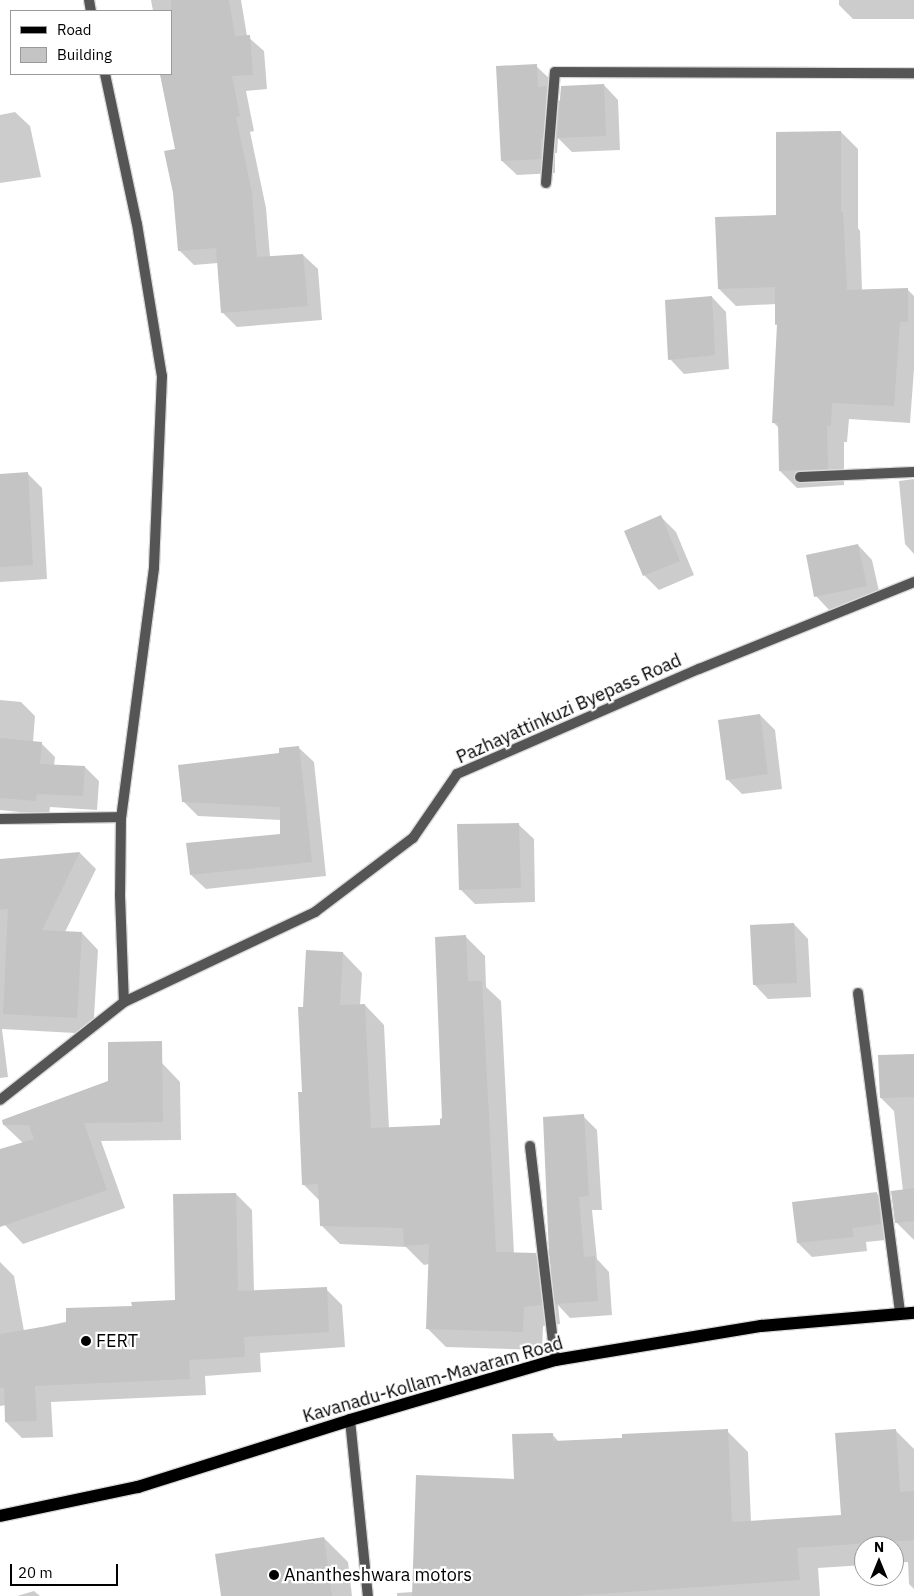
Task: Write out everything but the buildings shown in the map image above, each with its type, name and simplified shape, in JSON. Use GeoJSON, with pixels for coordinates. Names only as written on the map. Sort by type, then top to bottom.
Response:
{"type":"FeatureCollection","features":[{"type":"Feature","properties":{"kind":"main road","name":"Kavanadu-Kollam-Mavaram Road"},"geometry":{"type":"LineString","coordinates":[[0,1516],[138,1487],[350,1420],[555,1360],[761,1326],[914,1313]]}},
{"type":"Feature","properties":{"kind":"street"},"geometry":{"type":"LineString","coordinates":[[546,182],[555,72],[914,73]]}},
{"type":"Feature","properties":{"kind":"street"},"geometry":{"type":"LineString","coordinates":[[105,75],[137,224],[162,376],[154,568],[121,817],[120,895],[124,1002]]}},
{"type":"Feature","properties":{"kind":"street"},"geometry":{"type":"LineString","coordinates":[[800,477],[914,472]]}},
{"type":"Feature","properties":{"kind":"street","name":"Pazhayattinkuzi Byepass Road"},"geometry":{"type":"LineString","coordinates":[[0,1100],[124,1002],[315,912],[413,838],[457,774],[699,669],[914,582]]}},
{"type":"Feature","properties":{"kind":"street"},"geometry":{"type":"LineString","coordinates":[[0,819],[121,817]]}},
{"type":"Feature","properties":{"kind":"street"},"geometry":{"type":"LineString","coordinates":[[858,993],[900,1314]]}},
{"type":"Feature","properties":{"kind":"street"},"geometry":{"type":"LineString","coordinates":[[530,1146],[555,1360]]}},
{"type":"Feature","properties":{"kind":"street"},"geometry":{"type":"LineString","coordinates":[[350,1420],[368,1596]]}},
{"type":"Feature","properties":{"kind":"place","name":"FERT"},"geometry":{"type":"Point","coordinates":[86,1341]}},
{"type":"Feature","properties":{"kind":"place","name":"Anantheshwara motors"},"geometry":{"type":"Point","coordinates":[274,1575]}}]}
